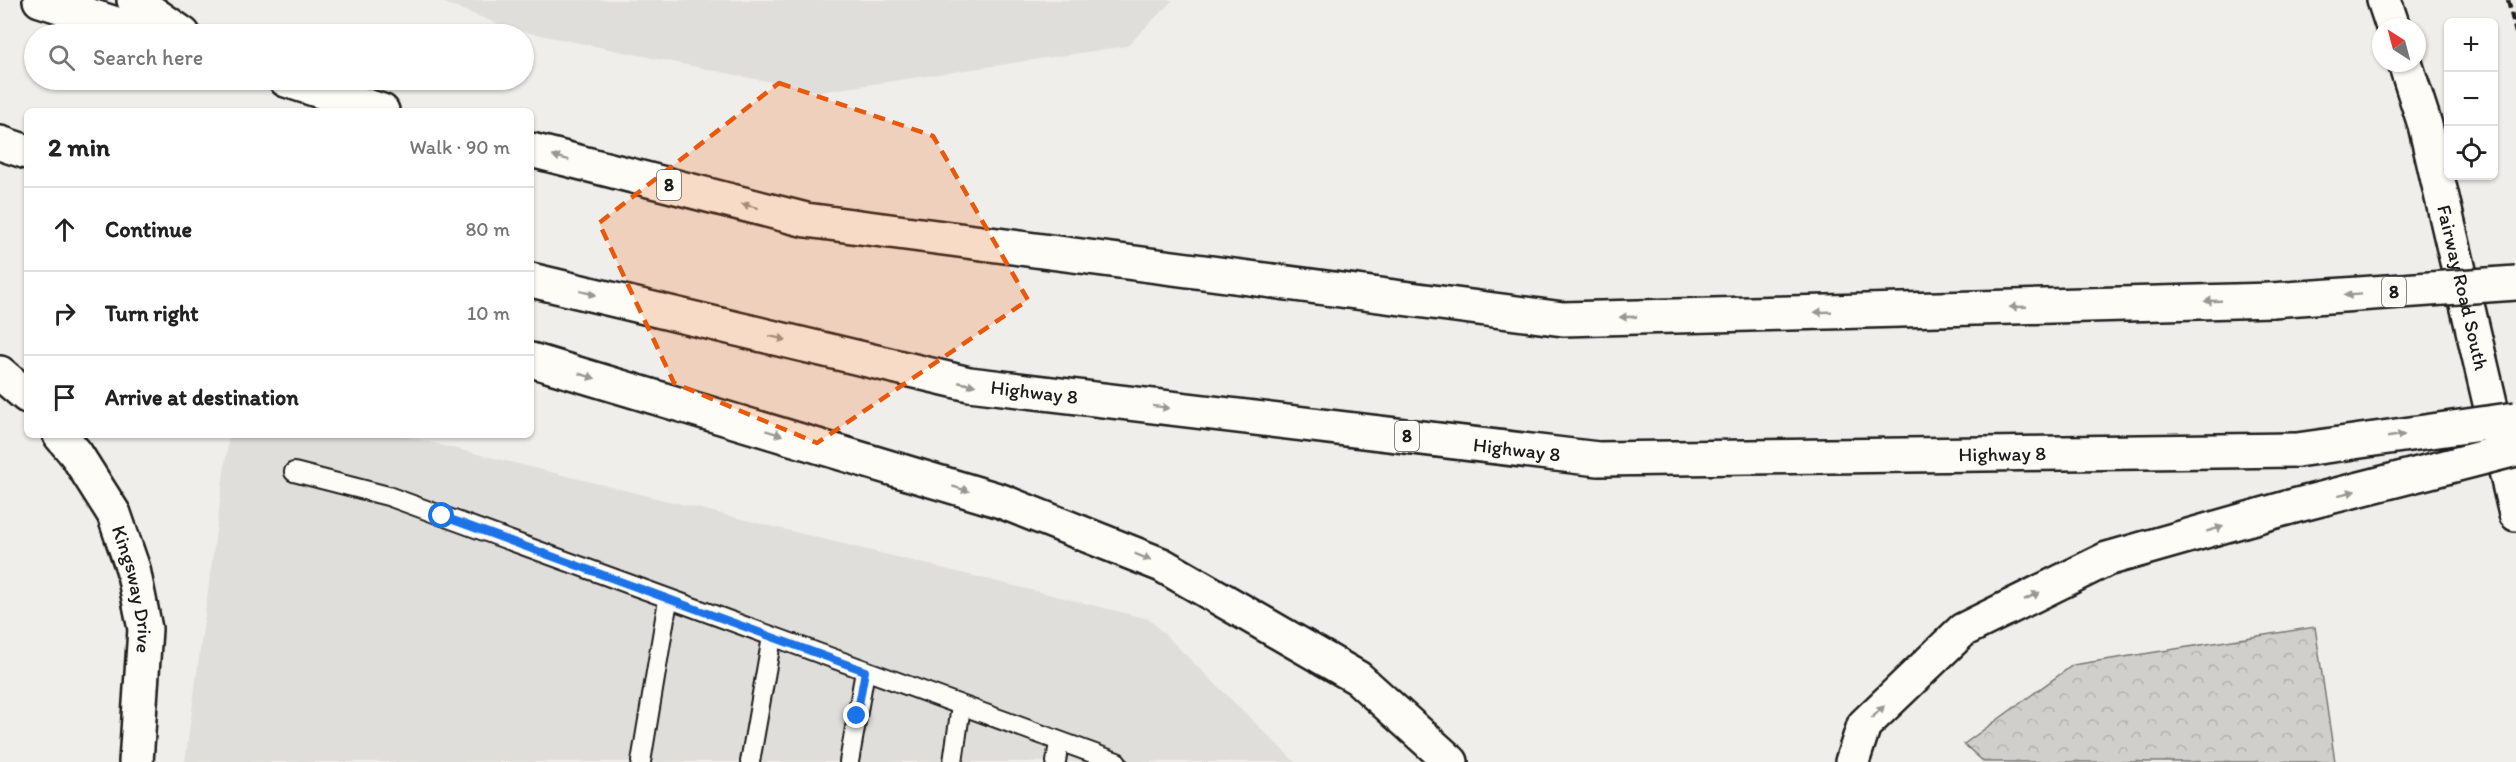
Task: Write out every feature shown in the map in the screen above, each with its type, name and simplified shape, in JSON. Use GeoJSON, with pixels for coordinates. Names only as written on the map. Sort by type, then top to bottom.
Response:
{"type":"FeatureCollection","features":[{"type":"Feature","properties":{"kind":"main road"},"geometry":{"type":"LineString","coordinates":[[40,0],[116,24]]}},
{"type":"Feature","properties":{"kind":"main road"},"geometry":{"type":"LineString","coordinates":[[134,0],[169,24]]}},
{"type":"Feature","properties":{"kind":"main road"},"geometry":{"type":"LineString","coordinates":[[2384,0],[2390,18]]}},
{"type":"Feature","properties":{"kind":"main road","name":"Fairway Road South"},"geometry":{"type":"LineString","coordinates":[[2408,72],[2425,125],[2516,514]]}},
{"type":"Feature","properties":{"kind":"main road"},"geometry":{"type":"LineString","coordinates":[[317,90],[373,108]]}},
{"type":"Feature","properties":{"kind":"main road"},"geometry":{"type":"LineString","coordinates":[[0,143],[24,151]]}},
{"type":"Feature","properties":{"kind":"main road","name":"8"},"geometry":{"type":"LineString","coordinates":[[534,151],[806,220],[1563,319],[2272,300],[2516,283]]}},
{"type":"Feature","properties":{"kind":"main road","name":"Highway 8"},"geometry":{"type":"LineString","coordinates":[[534,281],[969,384],[1598,459],[2297,450],[2516,419]]}},
{"type":"Feature","properties":{"kind":"main road"},"geometry":{"type":"LineString","coordinates":[[534,361],[1001,501],[1162,565],[1358,678],[1451,762]]}},
{"type":"Feature","properties":{"kind":"main road"},"geometry":{"type":"LineString","coordinates":[[0,373],[24,393]]}},
{"type":"Feature","properties":{"kind":"main road","name":"Kingsway Drive"},"geometry":{"type":"LineString","coordinates":[[63,438],[76,454],[114,514],[133,569],[145,628],[136,762]]}},
{"type":"Feature","properties":{"kind":"main road"},"geometry":{"type":"LineString","coordinates":[[1852,762],[1864,725],[1963,630],[2107,559],[2290,507],[2516,449]]}},
{"type":"Feature","properties":{"kind":"lane"},"geometry":{"type":"LineString","coordinates":[[294,472],[388,496],[1117,762]]}},
{"type":"Feature","properties":{"kind":"lane"},"geometry":{"type":"LineString","coordinates":[[640,762],[668,600]]}},
{"type":"Feature","properties":{"kind":"lane"},"geometry":{"type":"LineString","coordinates":[[750,762],[772,637]]}},
{"type":"Feature","properties":{"kind":"lane"},"geometry":{"type":"LineString","coordinates":[[849,762],[865,671]]}},
{"type":"Feature","properties":{"kind":"lane"},"geometry":{"type":"LineString","coordinates":[[953,762],[962,706]]}},
{"type":"Feature","properties":{"kind":"lane"},"geometry":{"type":"LineString","coordinates":[[1056,762],[1059,742]]}},
{"type":"Feature","properties":{"kind":"highlighted area"},"geometry":{"type":"Polygon","coordinates":[[[779,83],[933,136],[1028,300],[817,443],[674,383],[599,223],[779,83]]]}},
{"type":"Feature","properties":{"kind":"shaded area"},"geometry":{"type":"Polygon","coordinates":[[[437,0],[1173,0],[1127,46],[819,92],[534,34],[534,24],[498,24],[437,0]]]}},
{"type":"Feature","properties":{"kind":"shaded area"},"geometry":{"type":"Polygon","coordinates":[[[229,438],[412,438],[1149,619],[1295,762],[185,762],[229,438]]]}},
{"type":"Feature","properties":{"kind":"green space"},"geometry":{"type":"Polygon","coordinates":[[[2315,627],[2335,762],[1984,762],[1964,744],[2073,665],[2315,627]]]}},
{"type":"Feature","properties":{"kind":"railway"},"geometry":{"type":"LineString","coordinates":[[2508,0],[2516,33]]}},
{"type":"Feature","properties":{"kind":"route"},"geometry":{"type":"LineString","coordinates":[[442,516],[865,671],[857,716]]}}]}
